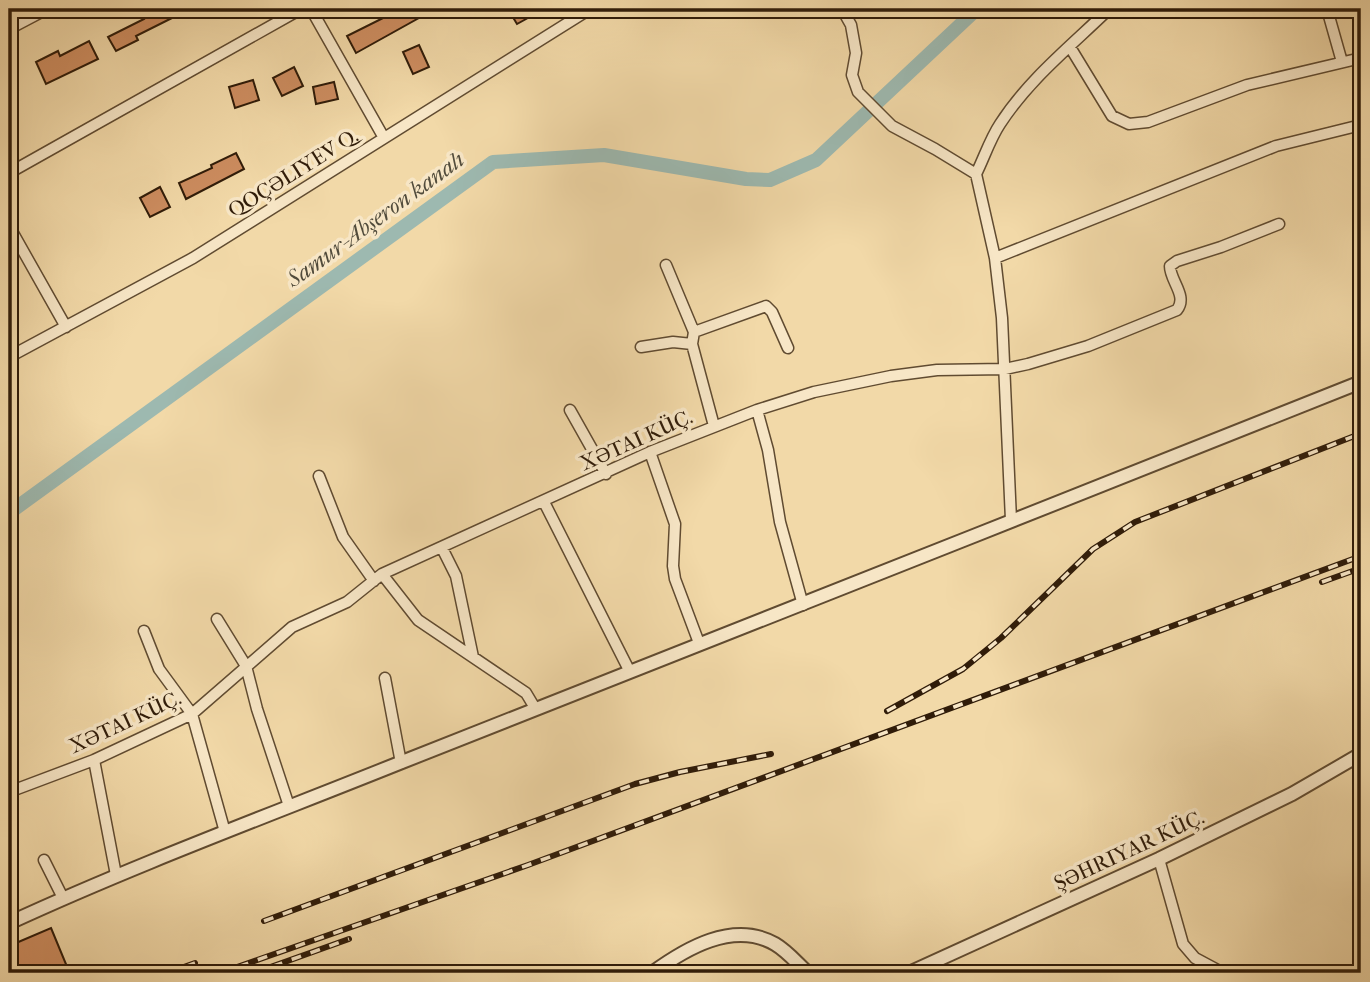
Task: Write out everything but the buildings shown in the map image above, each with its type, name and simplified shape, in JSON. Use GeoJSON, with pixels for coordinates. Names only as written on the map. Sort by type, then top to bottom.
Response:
{"type":"FeatureCollection","features":[{"type":"Feature","properties":{"kind":"street"},"geometry":{"type":"LineString","coordinates":[[9,29],[47,9]]}},
{"type":"Feature","properties":{"kind":"street"},"geometry":{"type":"LineString","coordinates":[[9,173],[301,9]]}},
{"type":"Feature","properties":{"kind":"street"},"geometry":{"type":"LineString","coordinates":[[311,9],[384,138]]}},
{"type":"Feature","properties":{"kind":"street","name":"QOÇƏLIYEV Q."},"geometry":{"type":"LineString","coordinates":[[9,357],[193,258],[590,9]]}},
{"type":"Feature","properties":{"kind":"street"},"geometry":{"type":"LineString","coordinates":[[842,9],[851,25],[856,52],[852,75],[859,92],[892,126],[976,174]]}},
{"type":"Feature","properties":{"kind":"street"},"geometry":{"type":"LineString","coordinates":[[1011,520],[1005,369],[995,258],[976,174],[999,125],[1043,69],[1109,9]]}},
{"type":"Feature","properties":{"kind":"street"},"geometry":{"type":"LineString","coordinates":[[1327,9],[1342,62]]}},
{"type":"Feature","properties":{"kind":"street"},"geometry":{"type":"LineString","coordinates":[[1070,47],[1112,116],[1129,124],[1149,122],[1247,85],[1361,58]]}},
{"type":"Feature","properties":{"kind":"street"},"geometry":{"type":"LineString","coordinates":[[995,258],[1276,146],[1361,125]]}},
{"type":"Feature","properties":{"kind":"street","name":"XƏTAI KÜÇ."},"geometry":{"type":"LineString","coordinates":[[9,792],[94,760],[192,714],[292,627],[348,602],[378,578],[650,452],[814,391],[937,370],[1005,369],[1088,346],[1177,310],[1181,305],[1181,298],[1170,273],[1170,266],[1279,224]]}},
{"type":"Feature","properties":{"kind":"street"},"geometry":{"type":"LineString","coordinates":[[9,226],[66,327]]}},
{"type":"Feature","properties":{"kind":"street"},"geometry":{"type":"LineString","coordinates":[[666,265],[694,332],[692,344],[714,426]]}},
{"type":"Feature","properties":{"kind":"street"},"geometry":{"type":"LineString","coordinates":[[694,332],[766,306],[772,312],[788,348]]}},
{"type":"Feature","properties":{"kind":"street"},"geometry":{"type":"LineString","coordinates":[[641,347],[673,342],[692,344]]}},
{"type":"Feature","properties":{"kind":"street"},"geometry":{"type":"LineString","coordinates":[[9,923],[116,875],[1361,382]]}},
{"type":"Feature","properties":{"kind":"street"},"geometry":{"type":"LineString","coordinates":[[570,410],[606,474]]}},
{"type":"Feature","properties":{"kind":"street"},"geometry":{"type":"LineString","coordinates":[[757,410],[768,450],[780,522],[803,605]]}},
{"type":"Feature","properties":{"kind":"street"},"geometry":{"type":"LineString","coordinates":[[650,452],[675,524],[675,579],[699,643]]}},
{"type":"Feature","properties":{"kind":"street"},"geometry":{"type":"LineString","coordinates":[[319,476],[343,537],[378,578],[418,620],[526,693],[535,708]]}},
{"type":"Feature","properties":{"kind":"street"},"geometry":{"type":"LineString","coordinates":[[544,502],[629,670]]}},
{"type":"Feature","properties":{"kind":"street"},"geometry":{"type":"LineString","coordinates":[[442,548],[456,576],[473,657]]}},
{"type":"Feature","properties":{"kind":"street"},"geometry":{"type":"LineString","coordinates":[[217,619],[246,666],[257,709],[289,806]]}},
{"type":"Feature","properties":{"kind":"street"},"geometry":{"type":"LineString","coordinates":[[144,631],[159,669],[192,714],[225,832]]}},
{"type":"Feature","properties":{"kind":"street"},"geometry":{"type":"LineString","coordinates":[[385,678],[401,763]]}},
{"type":"Feature","properties":{"kind":"street","name":"ŞƏHRIYAR KÜÇ."},"geometry":{"type":"LineString","coordinates":[[909,973],[1159,859],[1292,794],[1361,754]]}},
{"type":"Feature","properties":{"kind":"street"},"geometry":{"type":"LineString","coordinates":[[94,760],[116,875]]}},
{"type":"Feature","properties":{"kind":"street"},"geometry":{"type":"LineString","coordinates":[[1159,859],[1183,944],[1195,958],[1223,973]]}},
{"type":"Feature","properties":{"kind":"street"},"geometry":{"type":"LineString","coordinates":[[44,860],[63,898]]}},
{"type":"Feature","properties":{"kind":"street"},"geometry":{"type":"LineString","coordinates":[[652,973],[680,952],[727,936],[744,936],[774,944],[808,973]]}},
{"type":"Feature","properties":{"kind":"waterway","name":"Samur-Abşeron kanalı"},"geometry":{"type":"LineString","coordinates":[[9,513],[493,162],[604,155],[746,179],[770,180],[816,160],[977,9]]}},
{"type":"Feature","properties":{"kind":"railway"},"geometry":{"type":"LineString","coordinates":[[887,711],[963,669],[1001,638],[1093,549],[1135,522],[1357,435]]}},
{"type":"Feature","properties":{"kind":"railway"},"geometry":{"type":"LineString","coordinates":[[220,973],[528,865],[1361,556]]}},
{"type":"Feature","properties":{"kind":"railway"},"geometry":{"type":"LineString","coordinates":[[1322,582],[1361,568]]}},
{"type":"Feature","properties":{"kind":"railway"},"geometry":{"type":"LineString","coordinates":[[264,921],[635,784],[771,754]]}},
{"type":"Feature","properties":{"kind":"railway"},"geometry":{"type":"LineString","coordinates":[[254,973],[349,939]]}},
{"type":"Feature","properties":{"kind":"railway"},"geometry":{"type":"LineString","coordinates":[[167,973],[195,963]]}}]}
